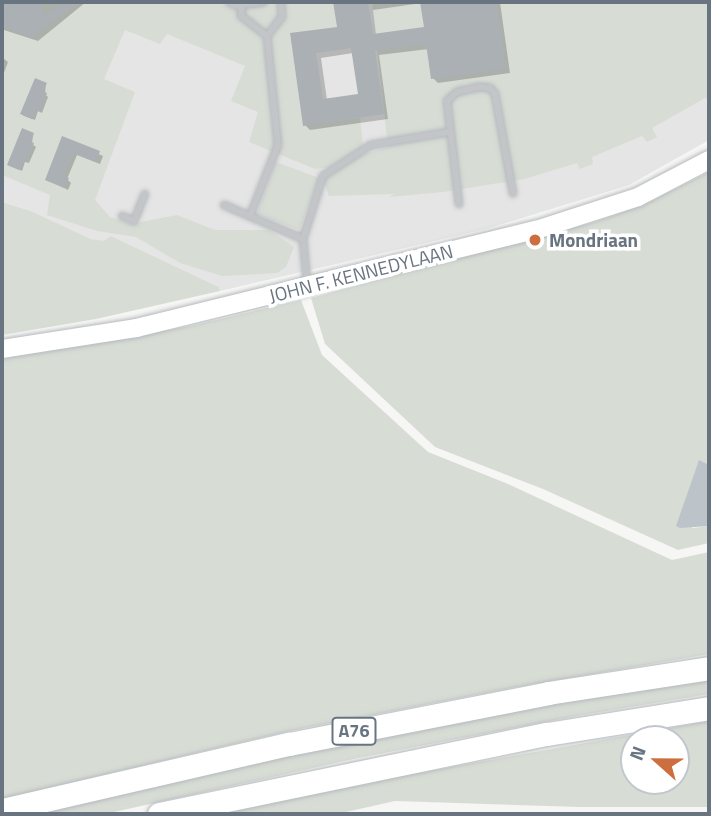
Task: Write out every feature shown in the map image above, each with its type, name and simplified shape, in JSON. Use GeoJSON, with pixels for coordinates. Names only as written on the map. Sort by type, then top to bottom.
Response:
{"type":"FeatureCollection","features":[{"type":"Feature","properties":{"kind":"highway","name":"A76"},"geometry":{"type":"LineString","coordinates":[[2,810],[303,742],[548,692],[709,667]]}},
{"type":"Feature","properties":{"kind":"highway","name":"A76"},"geometry":{"type":"LineString","coordinates":[[159,814],[547,734],[709,708]]}},
{"type":"Feature","properties":{"kind":"street","name":"JOHN F. KENNEDYLAAN"},"geometry":{"type":"LineString","coordinates":[[2,349],[136,328],[536,230],[604,209],[649,191],[709,160]]}},
{"type":"Feature","properties":{"kind":"lane"},"geometry":{"type":"LineString","coordinates":[[229,2],[242,8]]}},
{"type":"Feature","properties":{"kind":"lane"},"geometry":{"type":"LineString","coordinates":[[264,2],[242,5],[241,16],[267,36]]}},
{"type":"Feature","properties":{"kind":"lane"},"geometry":{"type":"LineString","coordinates":[[250,216],[278,145],[267,36],[282,17],[281,2]]}},
{"type":"Feature","properties":{"kind":"lane"},"geometry":{"type":"LineString","coordinates":[[459,204],[447,101],[457,92],[490,88],[495,94],[513,193]]}},
{"type":"Feature","properties":{"kind":"lane"},"geometry":{"type":"LineString","coordinates":[[307,287],[308,267],[303,239],[323,176],[371,145],[449,132]]}},
{"type":"Feature","properties":{"kind":"lane"},"geometry":{"type":"LineString","coordinates":[[122,216],[134,221],[145,194]]}},
{"type":"Feature","properties":{"kind":"lane"},"geometry":{"type":"LineString","coordinates":[[224,205],[303,239]]}},
{"type":"Feature","properties":{"kind":"shaded area"},"geometry":{"type":"Polygon","coordinates":[[[2,2],[709,2],[709,140],[629,185],[486,229],[220,291],[219,287],[111,236],[104,242],[91,239],[31,211],[2,202],[2,2]]]}},
{"type":"Feature","properties":{"kind":"shaded area"},"geometry":{"type":"Polygon","coordinates":[[[2,2],[220,2],[236,10],[236,2],[333,2],[337,27],[290,34],[303,125],[360,118],[363,144],[357,156],[388,147],[372,2],[709,2],[709,101],[705,98],[652,128],[657,137],[647,142],[642,136],[592,157],[593,164],[580,169],[577,163],[524,179],[443,192],[389,197],[394,194],[329,196],[324,182],[333,167],[315,169],[249,142],[258,112],[231,101],[245,66],[167,34],[160,44],[125,30],[104,79],[135,92],[95,200],[110,217],[130,224],[177,215],[215,230],[269,230],[294,247],[286,267],[277,273],[222,276],[180,263],[136,237],[97,231],[47,215],[50,195],[2,175],[2,2]]]}},
{"type":"Feature","properties":{"kind":"shaded area"},"geometry":{"type":"Polygon","coordinates":[[[276,162],[319,178],[299,230],[257,214],[276,162]]]}},
{"type":"Feature","properties":{"kind":"shaded area"},"geometry":{"type":"Polygon","coordinates":[[[709,172],[709,465],[700,461],[692,528],[709,526],[709,543],[678,550],[543,489],[435,447],[325,344],[311,298],[595,222],[643,205],[709,172]]]}},
{"type":"Feature","properties":{"kind":"shaded area"},"geometry":{"type":"Polygon","coordinates":[[[2,202],[31,211],[91,239],[104,241],[111,236],[219,287],[220,291],[96,319],[2,335],[2,202]]]}},
{"type":"Feature","properties":{"kind":"shaded area"},"geometry":{"type":"Polygon","coordinates":[[[301,300],[322,355],[428,452],[508,484],[672,560],[709,552],[709,654],[511,688],[289,731],[2,799],[2,359],[191,326],[301,300]]]}},
{"type":"Feature","properties":{"kind":"shaded area"},"geometry":{"type":"Polygon","coordinates":[[[699,460],[709,465],[709,526],[680,528],[676,526],[699,460]]]}},
{"type":"Feature","properties":{"kind":"shaded area"},"geometry":{"type":"Polygon","coordinates":[[[709,676],[709,694],[576,716],[358,758],[105,814],[20,814],[437,721],[709,676]]]}},
{"type":"Feature","properties":{"kind":"shaded area"},"geometry":{"type":"Polygon","coordinates":[[[709,721],[709,807],[579,807],[395,801],[337,814],[221,814],[412,774],[620,737],[620,795],[690,795],[690,725],[687,725],[709,721]]]}},
{"type":"Feature","properties":{"kind":"building"},"geometry":{"type":"Polygon","coordinates":[[[2,2],[41,2],[44,16],[63,2],[77,2],[32,37],[2,27],[2,2]]]}},
{"type":"Feature","properties":{"kind":"building"},"geometry":{"type":"Polygon","coordinates":[[[333,2],[368,2],[373,34],[424,27],[420,2],[496,2],[506,69],[431,79],[426,44],[375,51],[384,114],[303,126],[290,33],[337,27],[333,2]],[[351,48],[316,53],[323,99],[358,94],[351,48]]]}},
{"type":"Feature","properties":{"kind":"building"},"geometry":{"type":"Polygon","coordinates":[[[35,78],[47,83],[43,91],[47,93],[40,112],[36,110],[32,119],[20,114],[35,78]]]}},
{"type":"Feature","properties":{"kind":"building"},"geometry":{"type":"Polygon","coordinates":[[[22,128],[34,133],[31,142],[34,143],[27,162],[23,161],[19,170],[7,165],[22,128]]]}},
{"type":"Feature","properties":{"kind":"building"},"geometry":{"type":"Polygon","coordinates":[[[62,136],[100,151],[96,162],[73,153],[64,176],[69,178],[64,188],[45,180],[62,136]]]}},
{"type":"Feature","properties":{"kind":"place","name":"Mondriaan"},"geometry":{"type":"Point","coordinates":[535,240]}}]}
